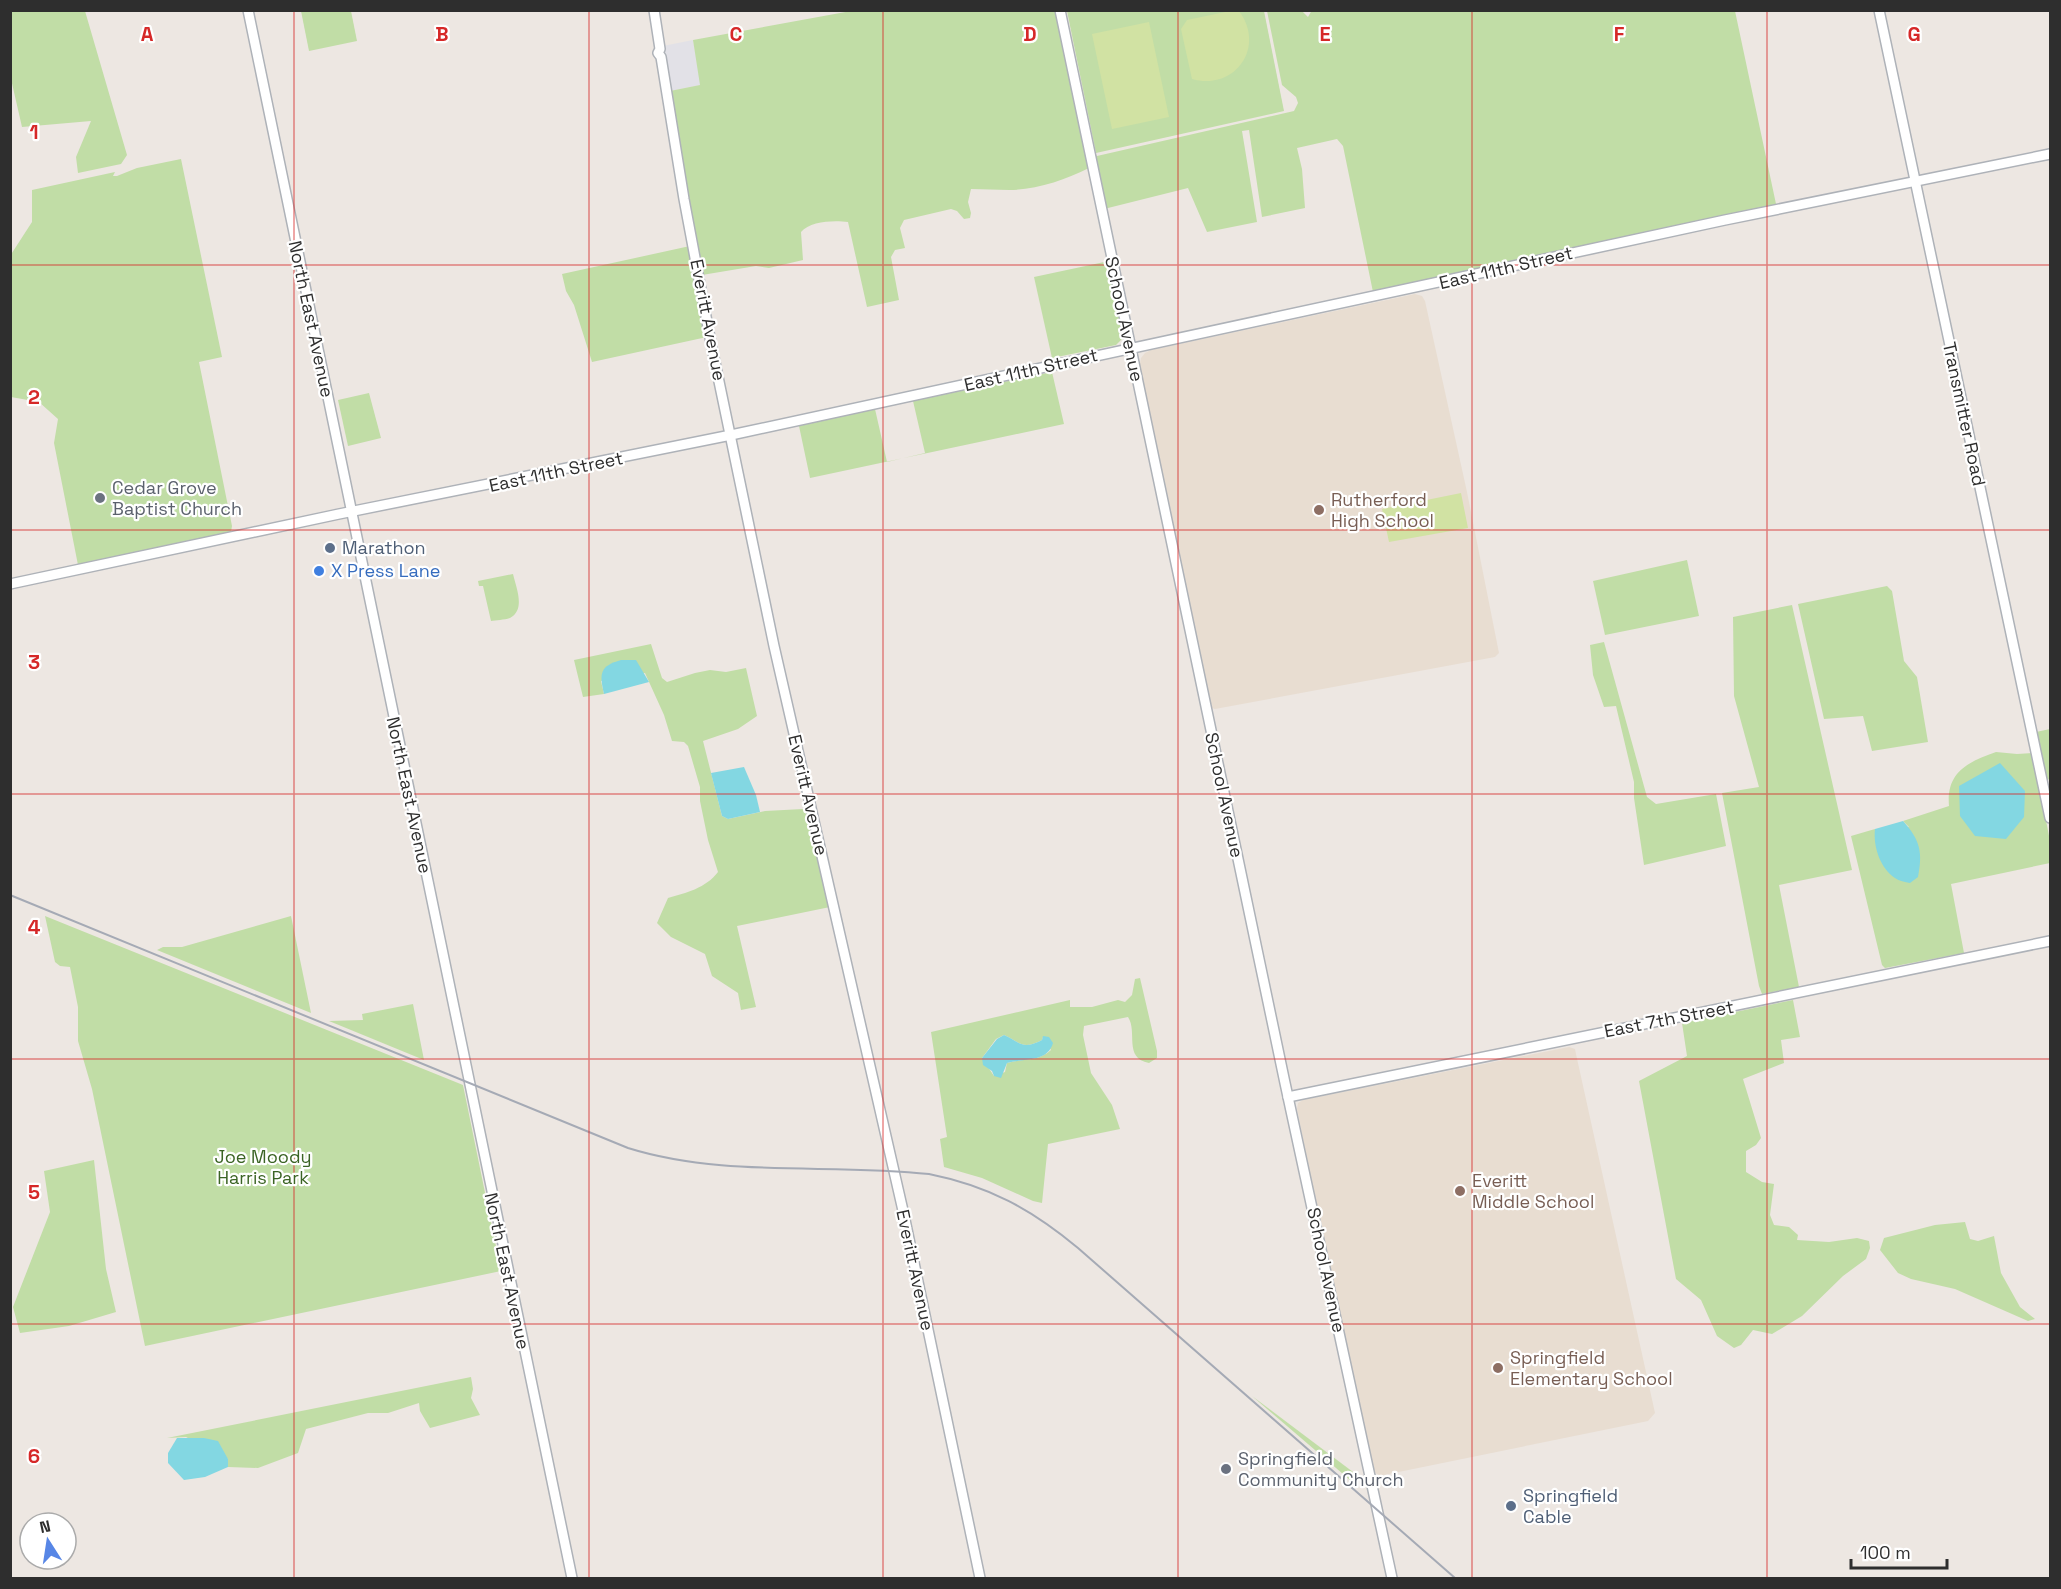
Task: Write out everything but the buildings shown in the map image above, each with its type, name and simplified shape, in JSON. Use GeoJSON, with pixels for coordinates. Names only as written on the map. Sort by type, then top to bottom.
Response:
{"type":"FeatureCollection","features":[{"type":"Feature","properties":{"kind":"street","name":"North East Avenue"},"geometry":{"type":"LineString","coordinates":[[248,10],[572,1578]]}},
{"type":"Feature","properties":{"kind":"street","name":"Everitt Avenue"},"geometry":{"type":"LineString","coordinates":[[654,10],[660,49],[658,53],[661,57],[711,343],[774,646],[904,1215],[980,1578]]}},
{"type":"Feature","properties":{"kind":"street","name":"School Avenue"},"geometry":{"type":"LineString","coordinates":[[1060,10],[1288,1097],[1392,1578]]}},
{"type":"Feature","properties":{"kind":"street","name":"Transmitter Road"},"geometry":{"type":"LineString","coordinates":[[1879,10],[2050,818]]}},
{"type":"Feature","properties":{"kind":"street","name":"East 11th Street"},"geometry":{"type":"LineString","coordinates":[[10,584],[731,435],[1915,180],[2050,154]]}},
{"type":"Feature","properties":{"kind":"street","name":"East 7th Street"},"geometry":{"type":"LineString","coordinates":[[1288,1097],[2050,941]]}},
{"type":"Feature","properties":{"kind":"shaded area"},"geometry":{"type":"Polygon","coordinates":[[[693,40],[701,85],[670,91],[663,46],[693,40]]]}},
{"type":"Feature","properties":{"kind":"shaded area","name":"Rutherford High School"},"geometry":{"type":"Polygon","coordinates":[[[1415,294],[1422,296],[1425,301],[1467,492],[1499,653],[1495,657],[1212,708],[1139,369],[1141,358],[1151,350],[1415,294]]]}},
{"type":"Feature","properties":{"kind":"shaded area","name":"Everitt Middle School"},"geometry":{"type":"Polygon","coordinates":[[[1569,1047],[1575,1049],[1655,1413],[1648,1421],[1379,1476],[1373,1470],[1334,1291],[1297,1109],[1298,1103],[1303,1100],[1569,1047]]]}},
{"type":"Feature","properties":{"kind":"green space"},"geometry":{"type":"Polygon","coordinates":[[[1312,10],[1735,11],[1776,204],[1373,292],[1343,146],[1337,139],[1297,148],[1302,169],[1305,208],[1262,217],[1249,130],[1242,131],[1257,222],[1207,232],[1188,188],[1104,209],[1094,154],[1097,156],[1294,111],[1298,103],[1296,97],[1282,85],[1267,11],[1302,11],[1308,17],[1312,10]]]}},
{"type":"Feature","properties":{"kind":"green space"},"geometry":{"type":"Polygon","coordinates":[[[10,11],[85,11],[127,155],[121,164],[78,173],[76,157],[91,121],[22,127],[11,79],[10,11]]]}},
{"type":"Feature","properties":{"kind":"green space"},"geometry":{"type":"Polygon","coordinates":[[[301,11],[351,11],[357,41],[309,51],[301,11]]]}},
{"type":"Feature","properties":{"kind":"green space"},"geometry":{"type":"Polygon","coordinates":[[[851,11],[1056,11],[1089,168],[1060,180],[1030,188],[971,189],[968,202],[970,218],[964,219],[957,211],[951,209],[904,220],[900,228],[905,248],[895,250],[891,257],[899,300],[867,307],[848,222],[823,222],[805,228],[801,232],[803,260],[769,268],[756,266],[702,275],[670,91],[700,85],[693,40],[851,11]]]}},
{"type":"Feature","properties":{"kind":"green space"},"geometry":{"type":"Polygon","coordinates":[[[1067,11],[1264,11],[1284,111],[1096,153],[1067,11]]]}},
{"type":"Feature","properties":{"kind":"green space"},"geometry":{"type":"Polygon","coordinates":[[[1239,11],[1249,38],[1247,52],[1242,63],[1233,72],[1221,78],[1207,81],[1192,79],[1181,29],[1187,20],[1239,11]]]}},
{"type":"Feature","properties":{"kind":"green space"},"geometry":{"type":"Polygon","coordinates":[[[1149,22],[1169,117],[1112,129],[1092,34],[1149,22]]]}},
{"type":"Feature","properties":{"kind":"green space"},"geometry":{"type":"Polygon","coordinates":[[[181,159],[222,357],[199,362],[232,526],[231,532],[78,565],[54,443],[58,419],[39,402],[11,397],[10,256],[32,222],[32,190],[115,172],[113,176],[117,176],[137,168],[181,159]]]}},
{"type":"Feature","properties":{"kind":"green space"},"geometry":{"type":"Polygon","coordinates":[[[690,246],[707,337],[592,362],[562,274],[690,246]]]}},
{"type":"Feature","properties":{"kind":"green space"},"geometry":{"type":"Polygon","coordinates":[[[1109,261],[1125,332],[1122,339],[1116,345],[1052,358],[1034,277],[1109,261]]]}},
{"type":"Feature","properties":{"kind":"green space"},"geometry":{"type":"Polygon","coordinates":[[[1052,372],[1064,424],[902,458],[925,453],[913,401],[1052,372]]]}},
{"type":"Feature","properties":{"kind":"green space"},"geometry":{"type":"Polygon","coordinates":[[[369,393],[381,438],[348,446],[338,400],[369,393]]]}},
{"type":"Feature","properties":{"kind":"green space"},"geometry":{"type":"Polygon","coordinates":[[[875,409],[887,462],[810,478],[799,426],[875,409]]]}},
{"type":"Feature","properties":{"kind":"green space"},"geometry":{"type":"Polygon","coordinates":[[[1461,493],[1468,528],[1389,542],[1382,509],[1461,493]]]}},
{"type":"Feature","properties":{"kind":"green space"},"geometry":{"type":"Polygon","coordinates":[[[1687,560],[1699,616],[1605,635],[1593,581],[1687,560]]]}},
{"type":"Feature","properties":{"kind":"green space"},"geometry":{"type":"Polygon","coordinates":[[[513,574],[519,598],[518,610],[510,618],[491,621],[483,586],[479,586],[478,581],[513,574]]]}},
{"type":"Feature","properties":{"kind":"green space"},"geometry":{"type":"Polygon","coordinates":[[[1887,586],[1892,591],[1904,661],[1917,677],[1928,742],[1872,751],[1863,716],[1824,719],[1798,604],[1887,586]]]}},
{"type":"Feature","properties":{"kind":"green space"},"geometry":{"type":"Polygon","coordinates":[[[1792,605],[1852,870],[1779,885],[1799,987],[1762,994],[1722,793],[1759,787],[1734,696],[1733,617],[1792,605]]]}},
{"type":"Feature","properties":{"kind":"green space"},"geometry":{"type":"Polygon","coordinates":[[[1604,642],[1647,797],[1656,804],[1716,794],[1726,846],[1644,865],[1634,798],[1634,782],[1616,706],[1604,707],[1593,675],[1590,645],[1604,642]]]}},
{"type":"Feature","properties":{"kind":"green space"},"geometry":{"type":"Polygon","coordinates":[[[651,644],[662,678],[667,682],[710,670],[726,672],[746,668],[757,716],[738,729],[703,741],[722,816],[728,819],[765,811],[803,809],[803,805],[807,804],[830,907],[737,926],[756,1007],[741,1010],[738,993],[712,976],[705,954],[671,937],[657,923],[668,898],[702,886],[718,872],[708,840],[700,801],[700,787],[688,746],[684,742],[672,741],[664,715],[645,673],[601,681],[604,694],[583,697],[574,660],[651,644]]]}},
{"type":"Feature","properties":{"kind":"green space"},"geometry":{"type":"Polygon","coordinates":[[[2050,729],[2050,779],[2047,780],[2036,732],[2050,729]]]}},
{"type":"Feature","properties":{"kind":"green space"},"geometry":{"type":"Polygon","coordinates":[[[1996,752],[2033,753],[2050,841],[2050,863],[1951,884],[1964,953],[1885,968],[1882,965],[1851,836],[1875,829],[1875,834],[1909,827],[1903,821],[1949,806],[1951,785],[1961,770],[1976,760],[1996,752]]]}},
{"type":"Feature","properties":{"kind":"green space","name":"Joe Moody Harris Park"},"geometry":{"type":"Polygon","coordinates":[[[45,916],[463,1085],[501,1271],[145,1346],[92,1089],[78,1041],[78,1007],[70,967],[60,966],[55,962],[45,916]]]}},
{"type":"Feature","properties":{"kind":"green space"},"geometry":{"type":"Polygon","coordinates":[[[291,916],[311,1013],[157,950],[163,947],[182,947],[291,916]]]}},
{"type":"Feature","properties":{"kind":"green space"},"geometry":{"type":"Polygon","coordinates":[[[1140,978],[1157,1058],[1149,1063],[1136,1056],[1128,1017],[1084,1026],[1083,1035],[1091,1073],[1112,1105],[1120,1129],[1048,1144],[1042,1203],[982,1178],[944,1167],[940,1139],[947,1137],[931,1032],[1070,1000],[1070,1007],[1092,1007],[1118,1000],[1125,1002],[1132,995],[1135,979],[1140,978]],[[1004,1035],[996,1039],[982,1058],[994,1076],[1005,1072],[1007,1063],[1036,1058],[1051,1050],[1043,1037],[1036,1043],[1026,1045],[1004,1035]]]}},
{"type":"Feature","properties":{"kind":"green space"},"geometry":{"type":"Polygon","coordinates":[[[1793,1000],[1800,1037],[1781,1040],[1784,1063],[1743,1079],[1761,1138],[1756,1145],[1746,1151],[1746,1172],[1762,1182],[1774,1184],[1770,1215],[1774,1225],[1789,1227],[1798,1235],[1797,1240],[1829,1242],[1857,1238],[1869,1241],[1870,1248],[1866,1259],[1843,1276],[1802,1316],[1772,1334],[1753,1330],[1741,1345],[1734,1348],[1717,1336],[1701,1300],[1676,1279],[1639,1081],[1687,1056],[1682,1023],[1793,1000]]]}},
{"type":"Feature","properties":{"kind":"green space"},"geometry":{"type":"Polygon","coordinates":[[[413,1004],[424,1060],[329,1021],[363,1020],[362,1014],[413,1004]]]}},
{"type":"Feature","properties":{"kind":"green space"},"geometry":{"type":"Polygon","coordinates":[[[94,1160],[106,1269],[116,1312],[69,1326],[20,1333],[13,1307],[50,1212],[44,1171],[94,1160]]]}},
{"type":"Feature","properties":{"kind":"green space"},"geometry":{"type":"Polygon","coordinates":[[[1965,1222],[1970,1239],[1978,1241],[1994,1236],[2001,1273],[2020,1307],[2035,1319],[2028,1321],[1955,1289],[1911,1279],[1898,1273],[1880,1250],[1884,1238],[1935,1225],[1965,1222]]]}},
{"type":"Feature","properties":{"kind":"green space"},"geometry":{"type":"Polygon","coordinates":[[[471,1377],[473,1389],[471,1398],[480,1415],[430,1428],[420,1411],[419,1403],[388,1413],[368,1413],[306,1429],[298,1453],[258,1468],[228,1467],[228,1459],[186,1437],[167,1438],[471,1377]]]}},
{"type":"Feature","properties":{"kind":"green space"},"geometry":{"type":"Polygon","coordinates":[[[1252,1396],[1353,1472],[1353,1478],[1350,1480],[1252,1396]]]}},
{"type":"Feature","properties":{"kind":"water"},"geometry":{"type":"Polygon","coordinates":[[[621,660],[636,660],[649,682],[604,694],[603,671],[609,665],[621,660]]]}},
{"type":"Feature","properties":{"kind":"water"},"geometry":{"type":"Polygon","coordinates":[[[2000,763],[2025,791],[2024,817],[2006,839],[1975,836],[1960,816],[1959,786],[2000,763]]]}},
{"type":"Feature","properties":{"kind":"water"},"geometry":{"type":"Polygon","coordinates":[[[744,767],[756,795],[760,812],[728,819],[722,816],[711,773],[744,767]]]}},
{"type":"Feature","properties":{"kind":"water"},"geometry":{"type":"Polygon","coordinates":[[[1903,821],[1917,840],[1920,853],[1918,877],[1910,883],[1897,879],[1885,869],[1875,842],[1875,829],[1903,821]]]}},
{"type":"Feature","properties":{"kind":"water"},"geometry":{"type":"Polygon","coordinates":[[[1004,1035],[1026,1045],[1042,1040],[1043,1036],[1049,1037],[1053,1043],[1046,1054],[1040,1057],[1007,1063],[1001,1078],[994,1076],[992,1071],[983,1065],[982,1058],[997,1039],[1004,1035]]]}},
{"type":"Feature","properties":{"kind":"water"},"geometry":{"type":"Polygon","coordinates":[[[177,1438],[204,1438],[218,1441],[228,1459],[228,1467],[205,1477],[184,1480],[168,1463],[168,1453],[177,1438]]]}},
{"type":"Feature","properties":{"kind":"railway"},"geometry":{"type":"LineString","coordinates":[[10,895],[628,1148],[664,1157],[739,1167],[929,1174],[990,1192],[1026,1211],[1078,1248],[1455,1578]]}},
{"type":"Feature","properties":{"kind":"place","name":"Cedar Grove Baptist Church"},"geometry":{"type":"Point","coordinates":[100,498]}},
{"type":"Feature","properties":{"kind":"place","name":"Rutherford High School"},"geometry":{"type":"Point","coordinates":[1319,510]}},
{"type":"Feature","properties":{"kind":"place","name":"Marathon"},"geometry":{"type":"Point","coordinates":[330,548]}},
{"type":"Feature","properties":{"kind":"place","name":"X Press Lane"},"geometry":{"type":"Point","coordinates":[319,571]}},
{"type":"Feature","properties":{"kind":"place","name":"Everitt Middle School"},"geometry":{"type":"Point","coordinates":[1460,1191]}},
{"type":"Feature","properties":{"kind":"place","name":"Springfield Elementary School"},"geometry":{"type":"Point","coordinates":[1498,1368]}},
{"type":"Feature","properties":{"kind":"place","name":"Springfield Community Church"},"geometry":{"type":"Point","coordinates":[1226,1469]}},
{"type":"Feature","properties":{"kind":"place","name":"Springfield Cable"},"geometry":{"type":"Point","coordinates":[1511,1506]}}]}
